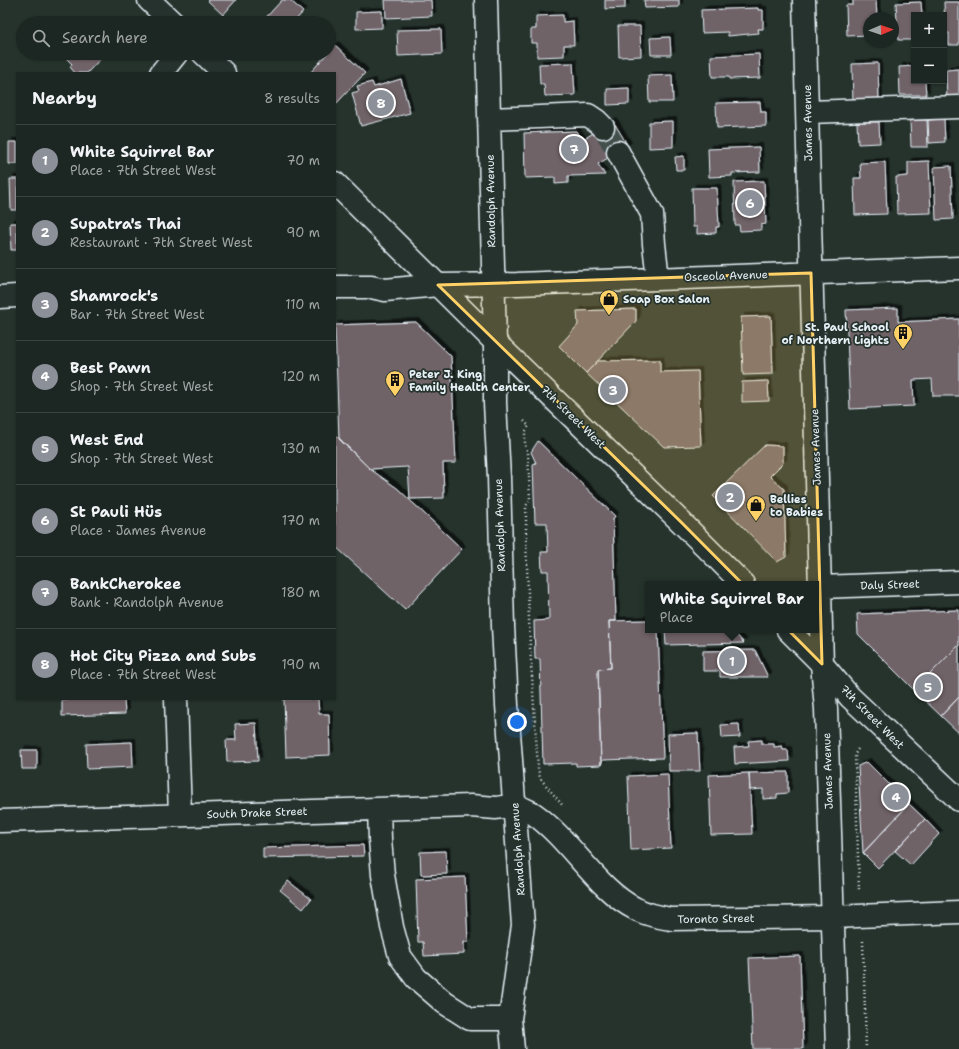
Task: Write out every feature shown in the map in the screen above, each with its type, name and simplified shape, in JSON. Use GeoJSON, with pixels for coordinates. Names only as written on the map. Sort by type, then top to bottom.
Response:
{"type":"FeatureCollection","features":[{"type":"Feature","properties":{"kind":"street"},"geometry":{"type":"LineString","coordinates":[[149,0],[166,16]]}},
{"type":"Feature","properties":{"kind":"street","name":"Randolph Avenue"},"geometry":{"type":"LineString","coordinates":[[486,0],[494,284],[495,402],[503,626],[507,705],[523,925],[510,1019],[513,1049]]}},
{"type":"Feature","properties":{"kind":"street","name":"James Avenue"},"geometry":{"type":"LineString","coordinates":[[804,0],[822,664],[826,709],[837,1049]]}},
{"type":"Feature","properties":{"kind":"street"},"geometry":{"type":"LineString","coordinates":[[163,72],[172,60]]}},
{"type":"Feature","properties":{"kind":"street"},"geometry":{"type":"LineString","coordinates":[[210,60],[223,72]]}},
{"type":"Feature","properties":{"kind":"street"},"geometry":{"type":"LineString","coordinates":[[808,112],[959,107]]}},
{"type":"Feature","properties":{"kind":"street"},"geometry":{"type":"LineString","coordinates":[[489,119],[588,115],[597,121],[602,127]]}},
{"type":"Feature","properties":{"kind":"street"},"geometry":{"type":"LineString","coordinates":[[618,152],[652,214],[658,278]]}},
{"type":"Feature","properties":{"kind":"street","name":"7th Street West"},"geometry":{"type":"LineString","coordinates":[[336,184],[495,342],[674,514],[740,581]]}},
{"type":"Feature","properties":{"kind":"street","name":"Osceola Avenue"},"geometry":{"type":"LineString","coordinates":[[438,285],[959,268]]}},
{"type":"Feature","properties":{"kind":"street"},"geometry":{"type":"LineString","coordinates":[[336,287],[371,287],[385,290],[438,285]]}},
{"type":"Feature","properties":{"kind":"street"},"geometry":{"type":"LineString","coordinates":[[0,297],[16,296]]}},
{"type":"Feature","properties":{"kind":"street","name":"Daly Street"},"geometry":{"type":"LineString","coordinates":[[820,588],[959,582]]}},
{"type":"Feature","properties":{"kind":"street","name":"7th Street West"},"geometry":{"type":"LineString","coordinates":[[791,633],[822,664],[850,697],[959,800]]}},
{"type":"Feature","properties":{"kind":"street"},"geometry":{"type":"LineString","coordinates":[[176,700],[180,815]]}},
{"type":"Feature","properties":{"kind":"street","name":"South Drake Street"},"geometry":{"type":"LineString","coordinates":[[0,821],[471,806],[496,808],[515,805]]}},
{"type":"Feature","properties":{"kind":"street","name":"Toronto Street"},"geometry":{"type":"LineString","coordinates":[[515,805],[533,813],[561,838],[620,900],[651,916],[671,919],[832,917],[959,912]]}},
{"type":"Feature","properties":{"kind":"street"},"geometry":{"type":"LineString","coordinates":[[379,809],[383,876],[392,927],[400,956],[416,978],[445,1003],[470,1019],[510,1019]]}},
{"type":"Feature","properties":{"kind":"path"},"geometry":{"type":"LineString","coordinates":[[524,421],[529,426],[525,432],[525,445],[528,453],[530,500],[526,506],[526,538],[530,646],[538,768],[540,778],[566,811]]}},
{"type":"Feature","properties":{"kind":"path"},"geometry":{"type":"LineString","coordinates":[[858,749],[855,754],[859,891]]}},
{"type":"Feature","properties":{"kind":"path"},"geometry":{"type":"LineString","coordinates":[[863,941],[866,1049]]}},
{"type":"Feature","properties":{"kind":"highlighted area"},"geometry":{"type":"Polygon","coordinates":[[[811,273],[822,664],[681,522],[438,285],[811,273]]]}},
{"type":"Feature","properties":{"kind":"building"},"geometry":{"type":"Polygon","coordinates":[[[207,0],[236,0],[223,15],[207,0]]]}},
{"type":"Feature","properties":{"kind":"building"},"geometry":{"type":"Polygon","coordinates":[[[282,0],[290,0],[303,12],[299,16],[267,16],[282,0]]]}},
{"type":"Feature","properties":{"kind":"building"},"geometry":{"type":"Polygon","coordinates":[[[385,0],[431,0],[432,16],[386,18],[385,0]]]}},
{"type":"Feature","properties":{"kind":"building"},"geometry":{"type":"Polygon","coordinates":[[[605,0],[625,0],[625,8],[605,9],[605,0]]]}},
{"type":"Feature","properties":{"kind":"building"},"geometry":{"type":"Polygon","coordinates":[[[644,0],[679,0],[679,7],[645,8],[644,0]]]}},
{"type":"Feature","properties":{"kind":"building"},"geometry":{"type":"Polygon","coordinates":[[[853,0],[876,0],[877,12],[863,12],[863,35],[847,36],[846,5],[853,5],[853,0]]]}},
{"type":"Feature","properties":{"kind":"building"},"geometry":{"type":"Polygon","coordinates":[[[921,2],[922,12],[911,12],[911,40],[899,40],[899,12],[896,12],[896,3],[921,2]]]}},
{"type":"Feature","properties":{"kind":"building"},"geometry":{"type":"Polygon","coordinates":[[[944,2],[959,2],[959,45],[949,45],[949,33],[947,33],[947,12],[944,12],[944,2]]]}},
{"type":"Feature","properties":{"kind":"building"},"geometry":{"type":"Polygon","coordinates":[[[758,8],[758,10],[763,10],[763,29],[758,29],[759,33],[728,36],[728,32],[702,33],[701,10],[758,8]]]}},
{"type":"Feature","properties":{"kind":"building"},"geometry":{"type":"Polygon","coordinates":[[[382,11],[382,28],[356,29],[356,12],[382,11]]]}},
{"type":"Feature","properties":{"kind":"building"},"geometry":{"type":"Polygon","coordinates":[[[563,15],[563,22],[573,21],[574,45],[564,45],[564,56],[537,57],[537,43],[531,43],[531,29],[536,29],[536,16],[563,15]]]}},
{"type":"Feature","properties":{"kind":"building"},"geometry":{"type":"Polygon","coordinates":[[[618,26],[640,26],[641,56],[619,57],[618,26]]]}},
{"type":"Feature","properties":{"kind":"building"},"geometry":{"type":"Polygon","coordinates":[[[441,29],[442,54],[398,56],[397,30],[441,29]]]}},
{"type":"Feature","properties":{"kind":"building"},"geometry":{"type":"Polygon","coordinates":[[[670,37],[671,55],[651,55],[650,38],[670,37]]]}},
{"type":"Feature","properties":{"kind":"building"},"geometry":{"type":"Polygon","coordinates":[[[336,46],[365,73],[336,104],[336,72],[311,72],[322,60],[336,60],[336,46]]]}},
{"type":"Feature","properties":{"kind":"building"},"geometry":{"type":"Polygon","coordinates":[[[759,54],[760,78],[729,79],[729,77],[712,77],[711,56],[759,54]]]}},
{"type":"Feature","properties":{"kind":"building"},"geometry":{"type":"Polygon","coordinates":[[[68,60],[99,60],[88,72],[74,72],[70,67],[72,64],[68,60]]]}},
{"type":"Feature","properties":{"kind":"building"},"geometry":{"type":"Polygon","coordinates":[[[573,63],[575,95],[545,96],[544,84],[540,84],[539,64],[573,63]]]}},
{"type":"Feature","properties":{"kind":"building"},"geometry":{"type":"Polygon","coordinates":[[[878,63],[879,102],[853,103],[852,64],[878,63]]]}},
{"type":"Feature","properties":{"kind":"building"},"geometry":{"type":"Polygon","coordinates":[[[911,66],[911,84],[925,84],[926,95],[900,95],[899,67],[911,66]]]}},
{"type":"Feature","properties":{"kind":"building"},"geometry":{"type":"Polygon","coordinates":[[[959,69],[959,101],[947,102],[947,70],[959,69]]]}},
{"type":"Feature","properties":{"kind":"building"},"geometry":{"type":"Polygon","coordinates":[[[672,75],[673,102],[649,102],[648,76],[672,75]]]}},
{"type":"Feature","properties":{"kind":"building"},"geometry":{"type":"Polygon","coordinates":[[[401,79],[410,113],[361,126],[352,93],[359,91],[357,86],[372,82],[374,87],[401,79]]]}},
{"type":"Feature","properties":{"kind":"building"},"geometry":{"type":"Polygon","coordinates":[[[629,88],[629,104],[607,105],[607,89],[629,88]]]}},
{"type":"Feature","properties":{"kind":"building"},"geometry":{"type":"Polygon","coordinates":[[[760,102],[761,112],[766,112],[766,126],[717,128],[716,103],[760,102]]]}},
{"type":"Feature","properties":{"kind":"building"},"geometry":{"type":"Polygon","coordinates":[[[944,119],[945,142],[929,143],[928,120],[944,119]]]}},
{"type":"Feature","properties":{"kind":"building"},"geometry":{"type":"Polygon","coordinates":[[[910,120],[927,120],[928,147],[911,147],[910,120]]]}},
{"type":"Feature","properties":{"kind":"building"},"geometry":{"type":"Polygon","coordinates":[[[613,121],[628,146],[598,164],[605,175],[568,176],[568,183],[555,184],[555,177],[525,178],[524,133],[576,131],[582,140],[613,121]]]}},
{"type":"Feature","properties":{"kind":"building"},"geometry":{"type":"Polygon","coordinates":[[[673,121],[673,147],[649,148],[649,122],[673,121]]]}},
{"type":"Feature","properties":{"kind":"building"},"geometry":{"type":"Polygon","coordinates":[[[857,122],[879,122],[880,143],[858,144],[857,122]]]}},
{"type":"Feature","properties":{"kind":"building"},"geometry":{"type":"Polygon","coordinates":[[[9,142],[16,142],[16,164],[9,164],[9,142]]]}},
{"type":"Feature","properties":{"kind":"building"},"geometry":{"type":"Polygon","coordinates":[[[759,147],[760,172],[732,173],[732,176],[709,177],[708,149],[759,147]]]}},
{"type":"Feature","properties":{"kind":"building"},"geometry":{"type":"Polygon","coordinates":[[[684,156],[684,170],[676,170],[675,157],[684,156]]]}},
{"type":"Feature","properties":{"kind":"building"},"geometry":{"type":"Polygon","coordinates":[[[929,161],[931,213],[897,214],[896,177],[908,176],[908,162],[929,161]]]}},
{"type":"Feature","properties":{"kind":"building"},"geometry":{"type":"Polygon","coordinates":[[[885,162],[887,214],[855,215],[854,178],[861,178],[860,163],[885,162]]]}},
{"type":"Feature","properties":{"kind":"building"},"geometry":{"type":"Polygon","coordinates":[[[951,166],[953,219],[936,220],[934,167],[951,166]]]}},
{"type":"Feature","properties":{"kind":"building"},"geometry":{"type":"Polygon","coordinates":[[[10,179],[16,179],[16,210],[11,210],[10,179]]]}},
{"type":"Feature","properties":{"kind":"building"},"geometry":{"type":"Polygon","coordinates":[[[764,181],[766,224],[761,225],[761,230],[740,231],[739,225],[735,225],[734,182],[764,181]]]}},
{"type":"Feature","properties":{"kind":"building"},"geometry":{"type":"Polygon","coordinates":[[[692,188],[717,188],[719,227],[716,227],[716,233],[697,234],[697,227],[693,227],[692,188]]]}},
{"type":"Feature","properties":{"kind":"building"},"geometry":{"type":"Polygon","coordinates":[[[10,223],[16,223],[16,250],[11,250],[10,223]]]}},
{"type":"Feature","properties":{"kind":"building","name":"St. Paul School of Northern Lights"},"geometry":{"type":"Polygon","coordinates":[[[898,308],[898,322],[959,319],[959,396],[933,396],[932,379],[913,380],[914,406],[850,409],[846,310],[898,308]]]}},
{"type":"Feature","properties":{"kind":"building"},"geometry":{"type":"Polygon","coordinates":[[[636,309],[636,321],[586,373],[559,346],[578,325],[577,311],[636,309]]]}},
{"type":"Feature","properties":{"kind":"building"},"geometry":{"type":"Polygon","coordinates":[[[771,316],[773,374],[743,375],[741,317],[771,316]]]}},
{"type":"Feature","properties":{"kind":"building","name":"Peter J. King Family Health Center"},"geometry":{"type":"Polygon","coordinates":[[[416,322],[451,356],[456,463],[443,463],[444,498],[410,499],[408,467],[370,469],[339,439],[336,325],[416,322]]]}},
{"type":"Feature","properties":{"kind":"building"},"geometry":{"type":"Polygon","coordinates":[[[660,360],[660,372],[698,371],[701,446],[664,447],[586,373],[598,361],[660,360]]]}},
{"type":"Feature","properties":{"kind":"building"},"geometry":{"type":"Polygon","coordinates":[[[768,381],[769,401],[742,402],[742,382],[768,381]]]}},
{"type":"Feature","properties":{"kind":"building"},"geometry":{"type":"Polygon","coordinates":[[[336,435],[370,469],[397,488],[462,549],[405,610],[336,547],[336,435]]]}},
{"type":"Feature","properties":{"kind":"building"},"geometry":{"type":"Polygon","coordinates":[[[538,441],[615,516],[613,519],[616,621],[609,621],[611,668],[598,669],[601,765],[576,766],[576,763],[543,764],[540,659],[535,659],[534,621],[549,620],[548,571],[542,571],[541,552],[548,552],[547,523],[535,523],[533,464],[536,463],[531,452],[538,441]]]}},
{"type":"Feature","properties":{"kind":"building"},"geometry":{"type":"Polygon","coordinates":[[[765,445],[783,446],[783,463],[770,476],[784,489],[786,557],[777,562],[713,496],[765,445]]]}},
{"type":"Feature","properties":{"kind":"building"},"geometry":{"type":"Polygon","coordinates":[[[959,610],[959,645],[914,690],[858,634],[857,614],[959,610]]]}},
{"type":"Feature","properties":{"kind":"building"},"geometry":{"type":"Polygon","coordinates":[[[645,620],[645,633],[658,633],[663,758],[603,760],[601,765],[598,669],[611,668],[609,621],[645,620]]]}},
{"type":"Feature","properties":{"kind":"building"},"geometry":{"type":"Polygon","coordinates":[[[665,633],[735,633],[744,643],[666,645],[665,633]]]}},
{"type":"Feature","properties":{"kind":"building"},"geometry":{"type":"Polygon","coordinates":[[[959,645],[959,697],[941,716],[914,690],[959,645]]]}},
{"type":"Feature","properties":{"kind":"building"},"geometry":{"type":"Polygon","coordinates":[[[755,650],[768,677],[720,677],[720,671],[703,671],[703,651],[755,650]]]}},
{"type":"Feature","properties":{"kind":"building"},"geometry":{"type":"Polygon","coordinates":[[[959,697],[959,733],[941,716],[959,697]]]}},
{"type":"Feature","properties":{"kind":"building"},"geometry":{"type":"Polygon","coordinates":[[[62,700],[124,700],[125,714],[62,716],[62,700]]]}},
{"type":"Feature","properties":{"kind":"building"},"geometry":{"type":"Polygon","coordinates":[[[284,700],[318,700],[319,714],[329,714],[330,755],[286,757],[284,700]]]}},
{"type":"Feature","properties":{"kind":"building"},"geometry":{"type":"Polygon","coordinates":[[[256,723],[258,761],[227,762],[226,740],[236,740],[235,724],[256,723]]]}},
{"type":"Feature","properties":{"kind":"building"},"geometry":{"type":"Polygon","coordinates":[[[739,724],[740,737],[722,738],[721,725],[739,724]]]}},
{"type":"Feature","properties":{"kind":"building"},"geometry":{"type":"Polygon","coordinates":[[[698,733],[700,771],[669,771],[668,734],[698,733]]]}},
{"type":"Feature","properties":{"kind":"building"},"geometry":{"type":"Polygon","coordinates":[[[762,740],[762,744],[774,744],[774,747],[782,746],[783,750],[788,750],[789,761],[735,764],[734,747],[749,746],[748,741],[762,740]]]}},
{"type":"Feature","properties":{"kind":"building"},"geometry":{"type":"Polygon","coordinates":[[[132,742],[133,767],[87,769],[86,744],[132,742]]]}},
{"type":"Feature","properties":{"kind":"building"},"geometry":{"type":"Polygon","coordinates":[[[21,750],[37,750],[37,769],[22,769],[21,750]]]}},
{"type":"Feature","properties":{"kind":"building"},"geometry":{"type":"Polygon","coordinates":[[[867,762],[909,804],[863,853],[858,766],[867,762]]]}},
{"type":"Feature","properties":{"kind":"building"},"geometry":{"type":"Polygon","coordinates":[[[788,772],[788,793],[777,794],[777,798],[763,799],[763,789],[750,790],[749,773],[788,772]]]}},
{"type":"Feature","properties":{"kind":"building"},"geometry":{"type":"Polygon","coordinates":[[[749,773],[752,834],[711,835],[709,775],[749,773]]]}},
{"type":"Feature","properties":{"kind":"building"},"geometry":{"type":"Polygon","coordinates":[[[668,774],[671,848],[631,850],[628,776],[668,774]]]}},
{"type":"Feature","properties":{"kind":"building"},"geometry":{"type":"Polygon","coordinates":[[[909,804],[925,819],[878,868],[863,853],[909,804]]]}},
{"type":"Feature","properties":{"kind":"building"},"geometry":{"type":"Polygon","coordinates":[[[925,819],[939,834],[911,865],[895,851],[925,819]]]}},
{"type":"Feature","properties":{"kind":"building"},"geometry":{"type":"Polygon","coordinates":[[[363,845],[364,856],[263,858],[263,848],[363,845]]]}},
{"type":"Feature","properties":{"kind":"building"},"geometry":{"type":"Polygon","coordinates":[[[446,851],[447,874],[421,875],[420,852],[446,851]]]}},
{"type":"Feature","properties":{"kind":"building"},"geometry":{"type":"Polygon","coordinates":[[[465,877],[468,942],[464,942],[464,954],[424,956],[423,942],[418,942],[416,879],[465,877]]]}},
{"type":"Feature","properties":{"kind":"building"},"geometry":{"type":"Polygon","coordinates":[[[288,881],[311,899],[303,909],[280,890],[288,881]]]}},
{"type":"Feature","properties":{"kind":"building"},"geometry":{"type":"Polygon","coordinates":[[[800,956],[803,1049],[753,1049],[749,958],[800,956]]]}},
{"type":"Feature","properties":{"kind":"tunnel"},"geometry":{"type":"LineString","coordinates":[[603,127],[618,152]]}},
{"type":"Feature","properties":{"kind":"place","name":"Hot City Pizza and Subs"},"geometry":{"type":"Point","coordinates":[381,103]}},
{"type":"Feature","properties":{"kind":"place","name":"BankCherokee"},"geometry":{"type":"Point","coordinates":[574,149]}},
{"type":"Feature","properties":{"kind":"place","name":"St Pauli Hüs"},"geometry":{"type":"Point","coordinates":[750,203]}},
{"type":"Feature","properties":{"kind":"place","name":"Soap Box Salon"},"geometry":{"type":"Point","coordinates":[609,316]}},
{"type":"Feature","properties":{"kind":"place","name":"St. Paul School of Northern Lights"},"geometry":{"type":"Point","coordinates":[903,350]}},
{"type":"Feature","properties":{"kind":"place","name":"Shamrock's"},"geometry":{"type":"Point","coordinates":[613,390]}},
{"type":"Feature","properties":{"kind":"place","name":"Peter J. King Family Health Center"},"geometry":{"type":"Point","coordinates":[395,397]}},
{"type":"Feature","properties":{"kind":"place","name":"Supatra's Thai"},"geometry":{"type":"Point","coordinates":[730,497]}},
{"type":"Feature","properties":{"kind":"place","name":"Bellies to Babies"},"geometry":{"type":"Point","coordinates":[756,522]}},
{"type":"Feature","properties":{"kind":"place","name":"White Squirrel Bar"},"geometry":{"type":"Point","coordinates":[732,661]}},
{"type":"Feature","properties":{"kind":"place","name":"West End"},"geometry":{"type":"Point","coordinates":[928,687]}},
{"type":"Feature","properties":{"kind":"place","name":"Best Pawn"},"geometry":{"type":"Point","coordinates":[896,797]}}]}
